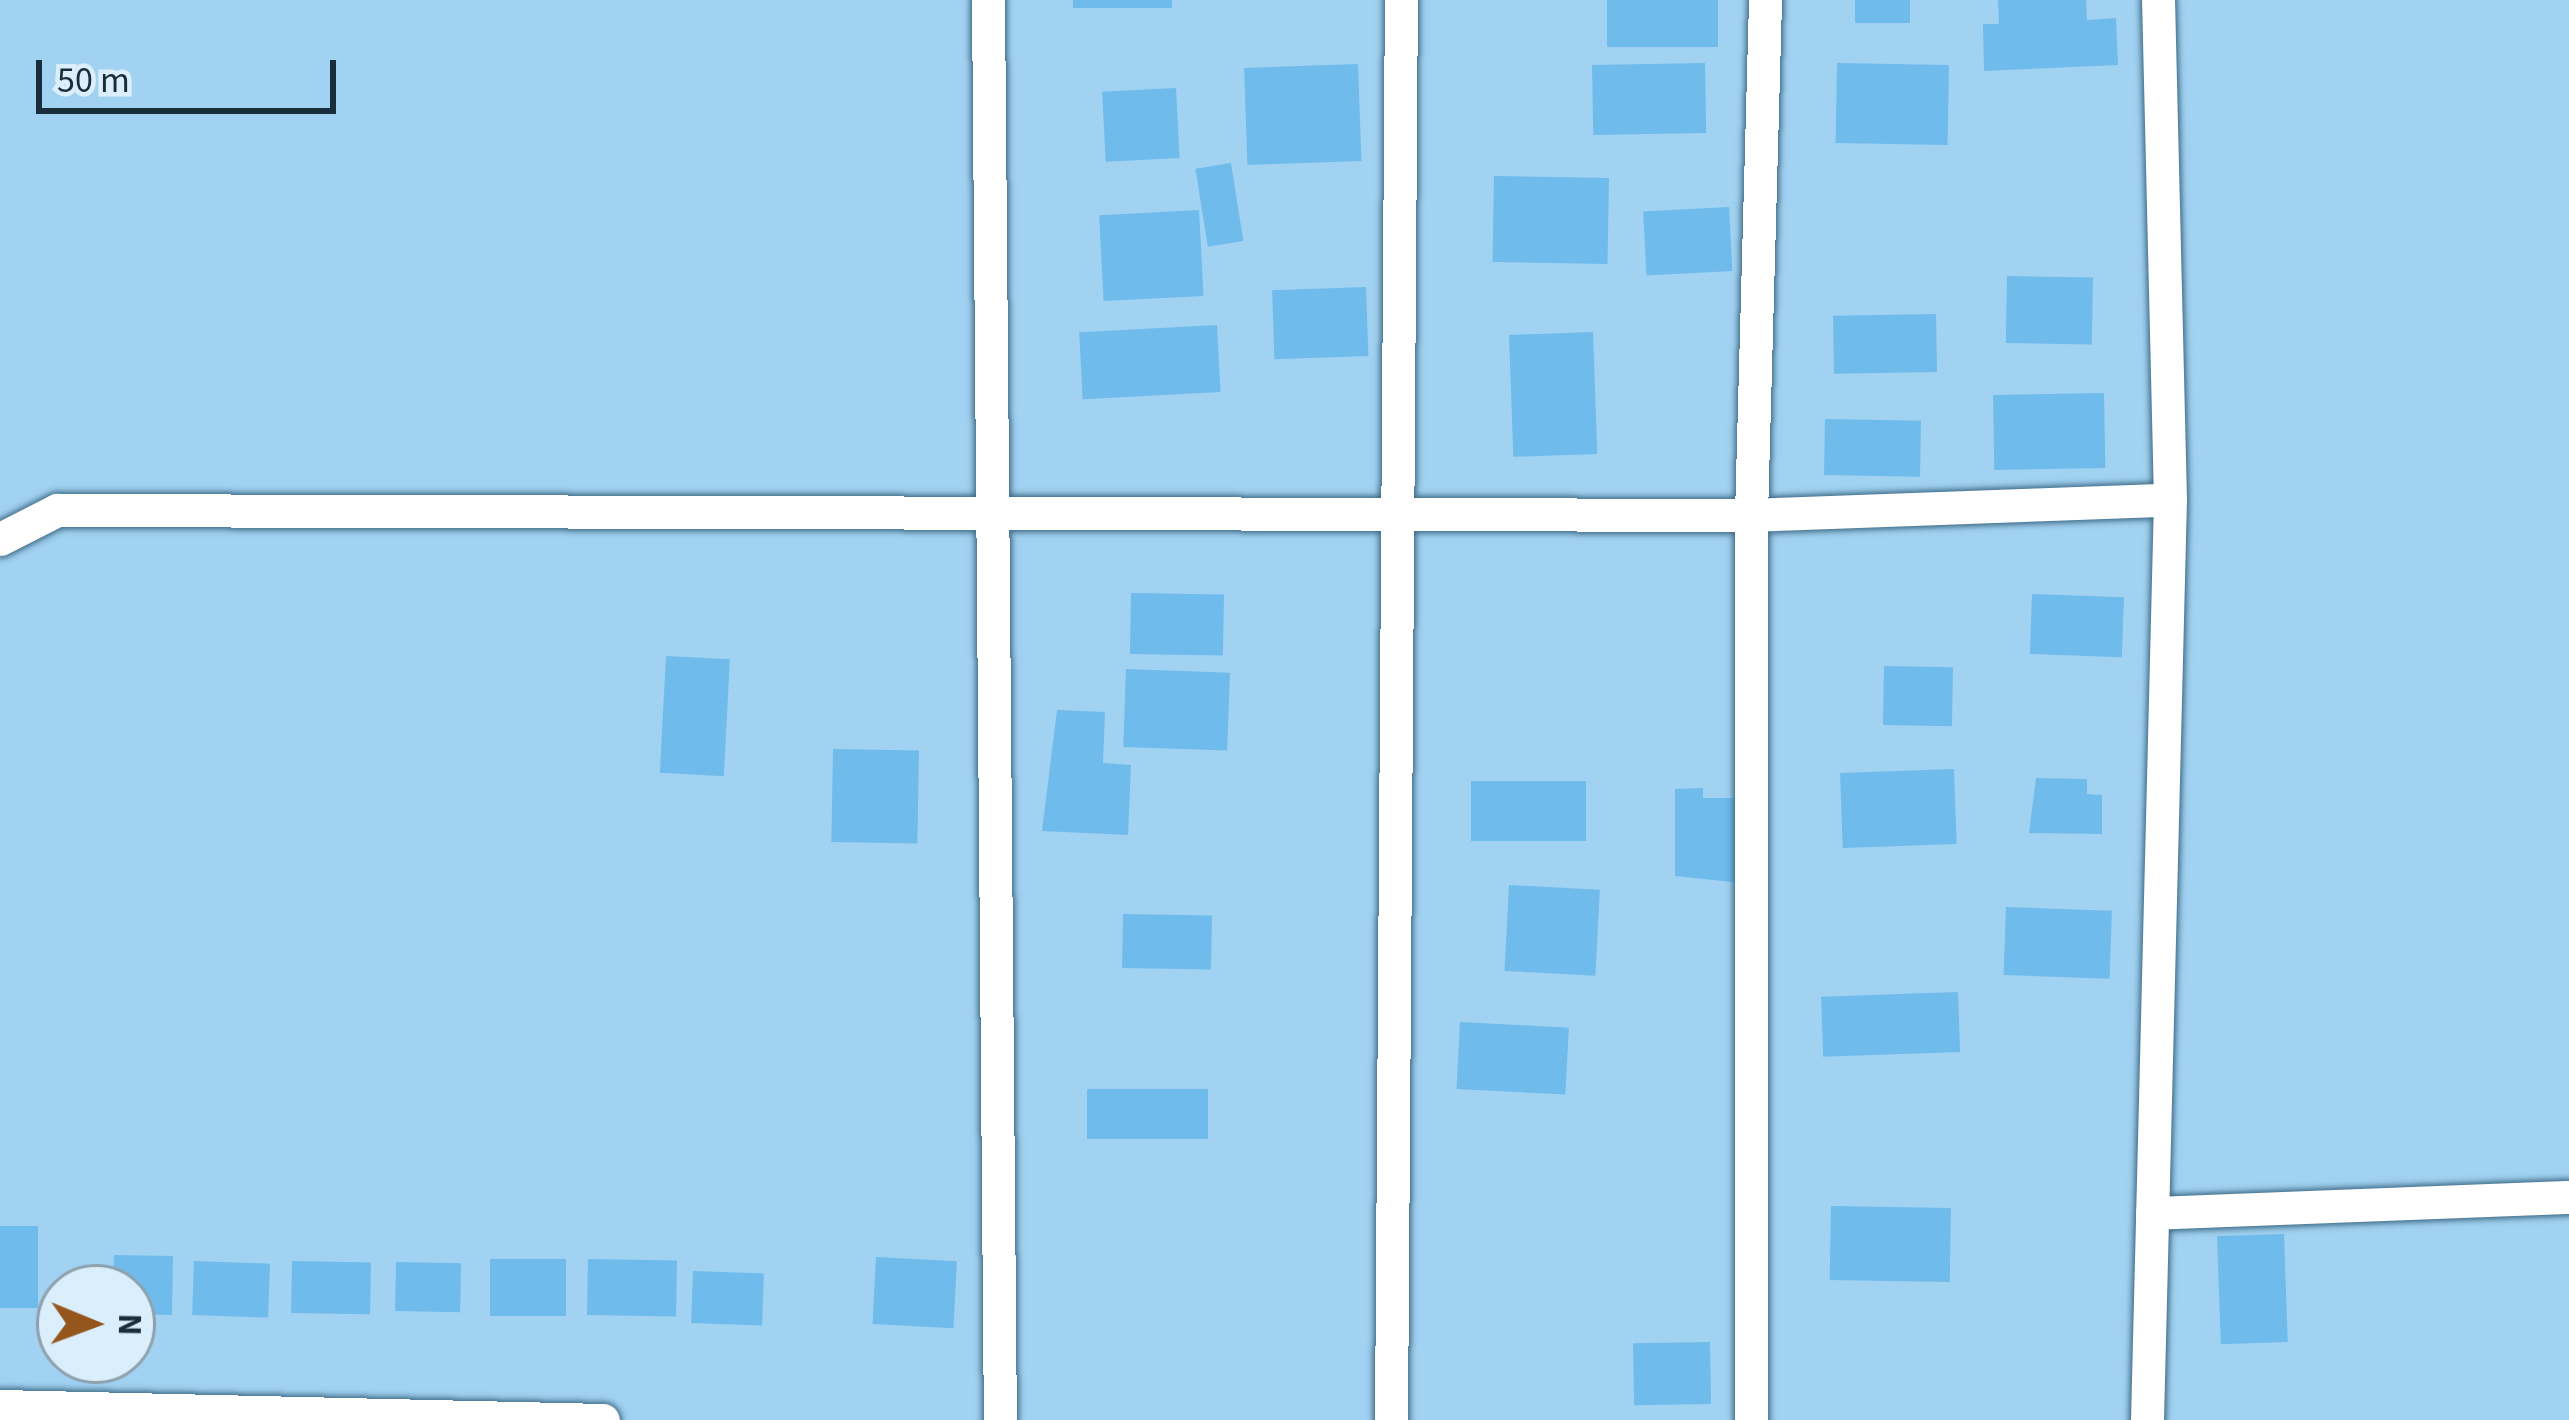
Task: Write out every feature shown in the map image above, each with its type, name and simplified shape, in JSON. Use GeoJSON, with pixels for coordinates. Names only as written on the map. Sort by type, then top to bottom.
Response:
{"type":"FeatureCollection","features":[{"type":"Feature","properties":{"kind":"street"},"geometry":{"type":"LineString","coordinates":[[988,0],[987,507],[1000,1420]]}},
{"type":"Feature","properties":{"kind":"street"},"geometry":{"type":"LineString","coordinates":[[1391,1420],[1401,0]]}},
{"type":"Feature","properties":{"kind":"street"},"geometry":{"type":"LineString","coordinates":[[1751,1420],[1751,515],[1766,0]]}},
{"type":"Feature","properties":{"kind":"street"},"geometry":{"type":"LineString","coordinates":[[2147,1420],[2170,500],[2158,0]]}},
{"type":"Feature","properties":{"kind":"street"},"geometry":{"type":"LineString","coordinates":[[0,538],[57,510],[987,507],[1397,515],[1751,515],[2170,500]]}},
{"type":"Feature","properties":{"kind":"street"},"geometry":{"type":"LineString","coordinates":[[2152,1214],[2569,1197]]}},
{"type":"Feature","properties":{"kind":"street"},"geometry":{"type":"LineString","coordinates":[[0,1406],[603,1420]]}},
{"type":"Feature","properties":{"kind":"building"},"geometry":{"type":"Polygon","coordinates":[[[1073,0],[1172,0],[1172,8],[1073,8],[1073,0]]]}},
{"type":"Feature","properties":{"kind":"building"},"geometry":{"type":"Polygon","coordinates":[[[1607,0],[1718,0],[1718,47],[1607,47],[1607,0]]]}},
{"type":"Feature","properties":{"kind":"building"},"geometry":{"type":"Polygon","coordinates":[[[1855,0],[1910,0],[1910,23],[1855,23],[1855,0]]]}},
{"type":"Feature","properties":{"kind":"building"},"geometry":{"type":"Polygon","coordinates":[[[1998,0],[2086,0],[2087,20],[2116,18],[2118,65],[1984,71],[1983,24],[1999,24],[1998,0]]]}},
{"type":"Feature","properties":{"kind":"building"},"geometry":{"type":"Polygon","coordinates":[[[1705,63],[1706,133],[1593,135],[1592,65],[1705,63]]]}},
{"type":"Feature","properties":{"kind":"building"},"geometry":{"type":"Polygon","coordinates":[[[1837,63],[1949,65],[1948,145],[1836,143],[1837,63]]]}},
{"type":"Feature","properties":{"kind":"building"},"geometry":{"type":"Polygon","coordinates":[[[1358,64],[1361,161],[1247,165],[1244,68],[1358,64]]]}},
{"type":"Feature","properties":{"kind":"building"},"geometry":{"type":"Polygon","coordinates":[[[1176,88],[1180,158],[1106,162],[1102,92],[1176,88]]]}},
{"type":"Feature","properties":{"kind":"building"},"geometry":{"type":"Polygon","coordinates":[[[1231,163],[1243,241],[1208,247],[1195,169],[1231,163]]]}},
{"type":"Feature","properties":{"kind":"building"},"geometry":{"type":"Polygon","coordinates":[[[1494,176],[1609,178],[1607,264],[1492,262],[1494,176]]]}},
{"type":"Feature","properties":{"kind":"building"},"geometry":{"type":"Polygon","coordinates":[[[1729,207],[1732,271],[1646,275],[1643,212],[1729,207]]]}},
{"type":"Feature","properties":{"kind":"building"},"geometry":{"type":"Polygon","coordinates":[[[1199,210],[1204,296],[1104,301],[1099,215],[1199,210]]]}},
{"type":"Feature","properties":{"kind":"building"},"geometry":{"type":"Polygon","coordinates":[[[2007,276],[2093,278],[2092,344],[2006,343],[2007,276]]]}},
{"type":"Feature","properties":{"kind":"building"},"geometry":{"type":"Polygon","coordinates":[[[1366,287],[1368,356],[1274,359],[1272,290],[1366,287]]]}},
{"type":"Feature","properties":{"kind":"building"},"geometry":{"type":"Polygon","coordinates":[[[1936,314],[1937,372],[1834,374],[1833,316],[1936,314]]]}},
{"type":"Feature","properties":{"kind":"building"},"geometry":{"type":"Polygon","coordinates":[[[1217,325],[1221,392],[1083,399],[1079,332],[1217,325]]]}},
{"type":"Feature","properties":{"kind":"building"},"geometry":{"type":"Polygon","coordinates":[[[1593,332],[1597,454],[1513,457],[1509,335],[1593,332]]]}},
{"type":"Feature","properties":{"kind":"building"},"geometry":{"type":"Polygon","coordinates":[[[2104,393],[2105,468],[1994,470],[1993,395],[2104,393]]]}},
{"type":"Feature","properties":{"kind":"building"},"geometry":{"type":"Polygon","coordinates":[[[1825,419],[1921,421],[1920,477],[1824,475],[1825,419]]]}},
{"type":"Feature","properties":{"kind":"building"},"geometry":{"type":"Polygon","coordinates":[[[1131,593],[1224,595],[1223,656],[1130,654],[1131,593]]]}},
{"type":"Feature","properties":{"kind":"building"},"geometry":{"type":"Polygon","coordinates":[[[2032,594],[2124,597],[2122,657],[2030,654],[2032,594]]]}},
{"type":"Feature","properties":{"kind":"building"},"geometry":{"type":"Polygon","coordinates":[[[666,656],[730,659],[724,776],[660,773],[666,656]]]}},
{"type":"Feature","properties":{"kind":"building"},"geometry":{"type":"Polygon","coordinates":[[[1884,666],[1953,667],[1952,726],[1883,725],[1884,666]]]}},
{"type":"Feature","properties":{"kind":"building"},"geometry":{"type":"Polygon","coordinates":[[[1126,669],[1230,673],[1227,751],[1123,747],[1126,669]]]}},
{"type":"Feature","properties":{"kind":"building"},"geometry":{"type":"Polygon","coordinates":[[[1057,710],[1105,712],[1103,763],[1131,765],[1128,835],[1042,831],[1057,710]]]}},
{"type":"Feature","properties":{"kind":"building"},"geometry":{"type":"Polygon","coordinates":[[[833,749],[919,751],[917,843],[831,842],[833,749]]]}},
{"type":"Feature","properties":{"kind":"building"},"geometry":{"type":"Polygon","coordinates":[[[1954,769],[1957,844],[1843,848],[1840,773],[1954,769]]]}},
{"type":"Feature","properties":{"kind":"building"},"geometry":{"type":"Polygon","coordinates":[[[2036,778],[2087,779],[2087,794],[2102,795],[2102,834],[2029,833],[2036,778]]]}},
{"type":"Feature","properties":{"kind":"building"},"geometry":{"type":"Polygon","coordinates":[[[1471,781],[1586,781],[1586,841],[1471,841],[1471,781]]]}},
{"type":"Feature","properties":{"kind":"building"},"geometry":{"type":"Polygon","coordinates":[[[1703,788],[1703,798],[1742,798],[1742,883],[1675,876],[1675,789],[1703,788]]]}},
{"type":"Feature","properties":{"kind":"building"},"geometry":{"type":"Polygon","coordinates":[[[1509,885],[1600,890],[1595,976],[1504,971],[1509,885]]]}},
{"type":"Feature","properties":{"kind":"building"},"geometry":{"type":"Polygon","coordinates":[[[2006,907],[2112,911],[2110,979],[2004,975],[2006,907]]]}},
{"type":"Feature","properties":{"kind":"building"},"geometry":{"type":"Polygon","coordinates":[[[1123,914],[1212,916],[1211,970],[1122,968],[1123,914]]]}},
{"type":"Feature","properties":{"kind":"building"},"geometry":{"type":"Polygon","coordinates":[[[1958,992],[1960,1052],[1823,1057],[1821,997],[1958,992]]]}},
{"type":"Feature","properties":{"kind":"building"},"geometry":{"type":"Polygon","coordinates":[[[1460,1022],[1569,1028],[1565,1095],[1456,1089],[1460,1022]]]}},
{"type":"Feature","properties":{"kind":"building"},"geometry":{"type":"Polygon","coordinates":[[[1087,1089],[1208,1089],[1208,1139],[1087,1139],[1087,1089]]]}},
{"type":"Feature","properties":{"kind":"building"},"geometry":{"type":"Polygon","coordinates":[[[1831,1206],[1951,1208],[1950,1282],[1830,1280],[1831,1206]]]}},
{"type":"Feature","properties":{"kind":"building"},"geometry":{"type":"Polygon","coordinates":[[[0,1226],[38,1226],[36,1308],[0,1308],[0,1226]]]}},
{"type":"Feature","properties":{"kind":"building"},"geometry":{"type":"Polygon","coordinates":[[[2284,1234],[2288,1342],[2221,1344],[2217,1236],[2284,1234]]]}},
{"type":"Feature","properties":{"kind":"building"},"geometry":{"type":"Polygon","coordinates":[[[114,1255],[173,1256],[172,1315],[156,1315],[156,1264],[114,1264],[114,1255]]]}},
{"type":"Feature","properties":{"kind":"building"},"geometry":{"type":"Polygon","coordinates":[[[876,1257],[957,1261],[953,1328],[872,1324],[876,1257]]]}},
{"type":"Feature","properties":{"kind":"building"},"geometry":{"type":"Polygon","coordinates":[[[490,1259],[566,1259],[566,1316],[490,1316],[490,1259]]]}},
{"type":"Feature","properties":{"kind":"building"},"geometry":{"type":"Polygon","coordinates":[[[588,1259],[677,1261],[676,1317],[587,1315],[588,1259]]]}},
{"type":"Feature","properties":{"kind":"building"},"geometry":{"type":"Polygon","coordinates":[[[194,1261],[270,1264],[268,1318],[192,1315],[194,1261]]]}},
{"type":"Feature","properties":{"kind":"building"},"geometry":{"type":"Polygon","coordinates":[[[292,1261],[371,1262],[370,1314],[291,1313],[292,1261]]]}},
{"type":"Feature","properties":{"kind":"building"},"geometry":{"type":"Polygon","coordinates":[[[396,1262],[461,1263],[460,1312],[395,1311],[396,1262]]]}},
{"type":"Feature","properties":{"kind":"building"},"geometry":{"type":"Polygon","coordinates":[[[693,1271],[764,1273],[762,1325],[691,1323],[693,1271]]]}},
{"type":"Feature","properties":{"kind":"building"},"geometry":{"type":"Polygon","coordinates":[[[1710,1342],[1711,1404],[1634,1405],[1633,1343],[1710,1342]]]}}]}
